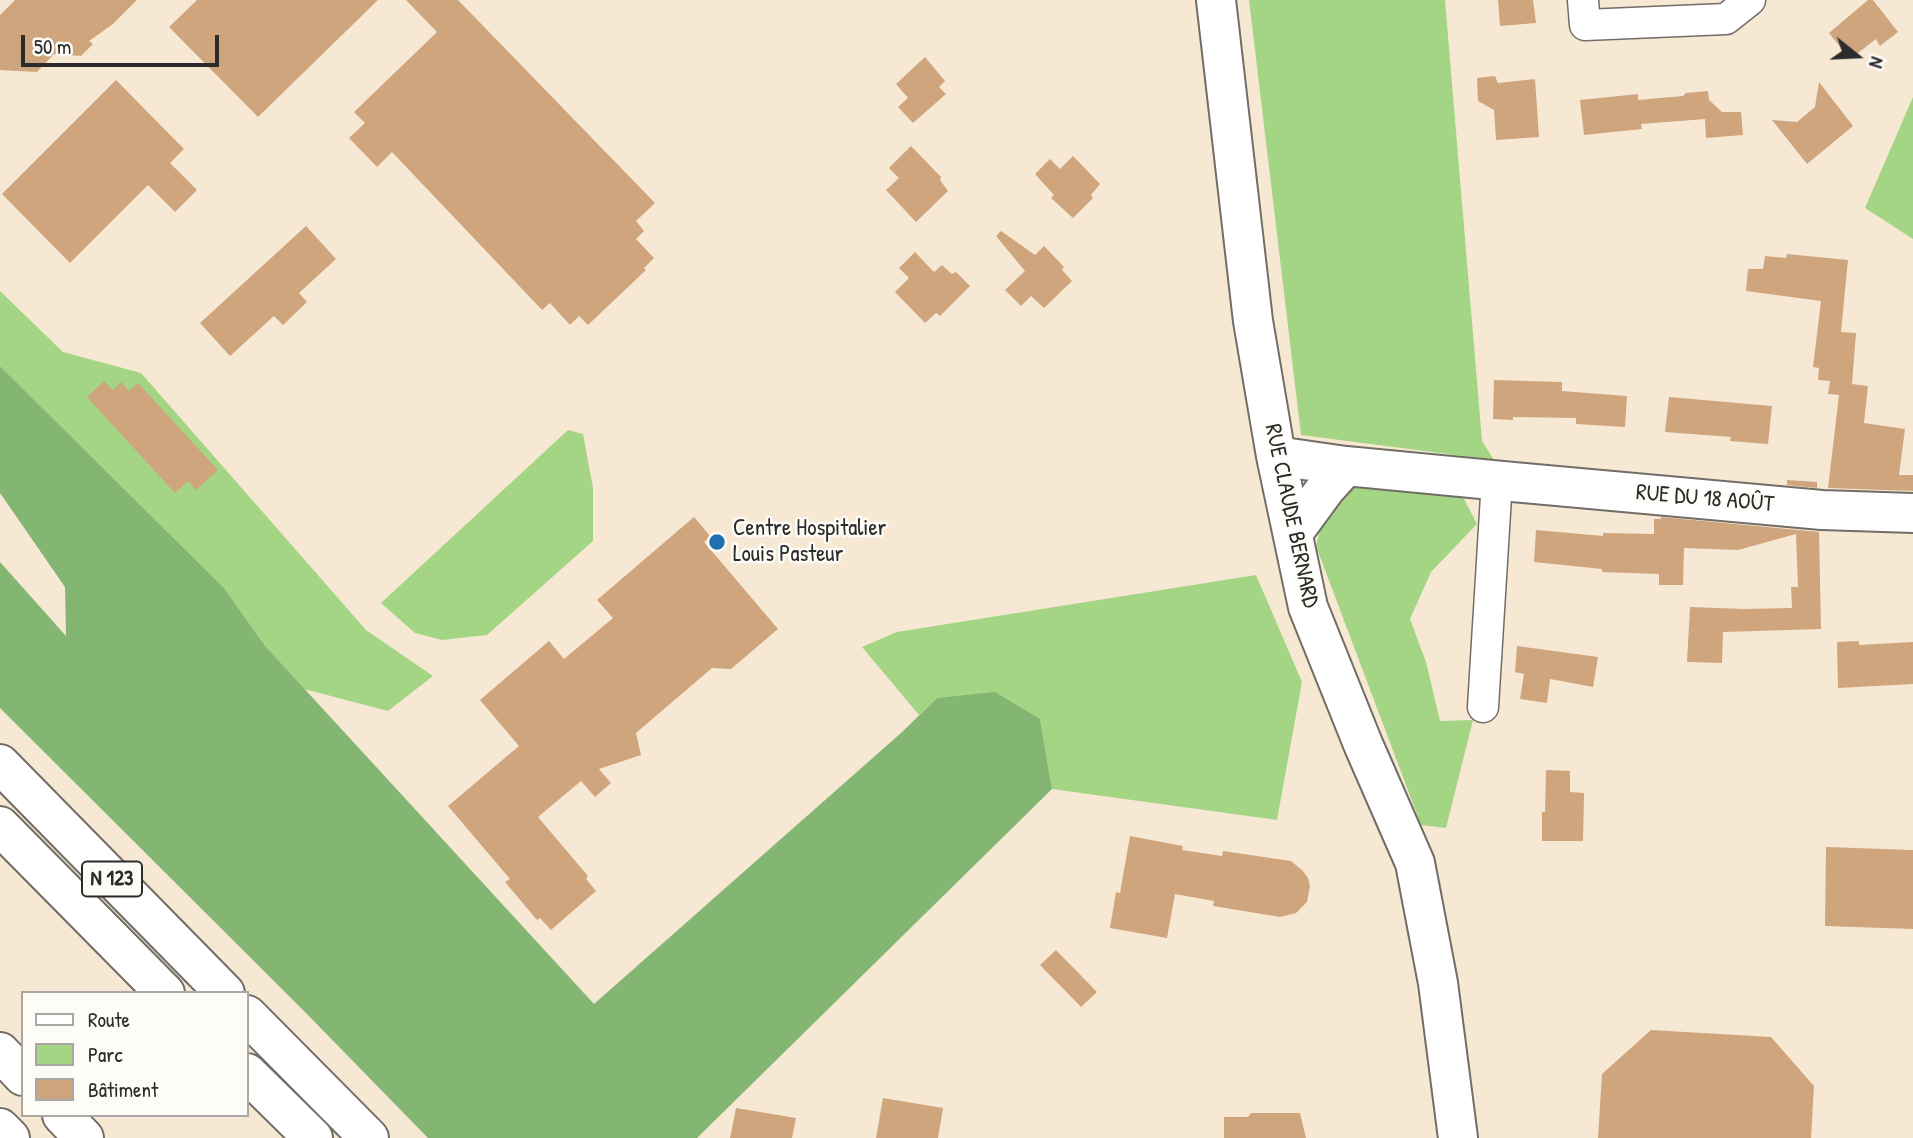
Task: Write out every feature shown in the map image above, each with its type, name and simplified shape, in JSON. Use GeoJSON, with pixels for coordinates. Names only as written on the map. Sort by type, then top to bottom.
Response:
{"type":"FeatureCollection","features":[{"type":"Feature","properties":{"kind":"main road","name":"RUE CLAUDE BERNARD"},"geometry":{"type":"LineString","coordinates":[[1216,0],[1253,321],[1276,456],[1308,607],[1415,863],[1438,983],[1458,1138]]}},
{"type":"Feature","properties":{"kind":"main road","name":"RUE DU 18 AOÛT"},"geometry":{"type":"LineString","coordinates":[[1276,456],[1346,466],[1822,510],[1913,513]]}},
{"type":"Feature","properties":{"kind":"main road"},"geometry":{"type":"LineString","coordinates":[[1293,533],[1346,466]]}},
{"type":"Feature","properties":{"kind":"main road","name":"N 123"},"geometry":{"type":"LineString","coordinates":[[0,764],[223,991]]}},
{"type":"Feature","properties":{"kind":"main road","name":"N 123"},"geometry":{"type":"LineString","coordinates":[[0,826],[163,991]]}},
{"type":"Feature","properties":{"kind":"main road"},"geometry":{"type":"LineString","coordinates":[[248,1016],[369,1138]]}},
{"type":"Feature","properties":{"kind":"main road"},"geometry":{"type":"LineString","coordinates":[[0,1052],[21,1074]]}},
{"type":"Feature","properties":{"kind":"main road"},"geometry":{"type":"LineString","coordinates":[[248,1074],[313,1138]]}},
{"type":"Feature","properties":{"kind":"main road"},"geometry":{"type":"LineString","coordinates":[[64,1117],[84,1138]]}},
{"type":"Feature","properties":{"kind":"main road"},"geometry":{"type":"LineString","coordinates":[[0,1128],[10,1138]]}},
{"type":"Feature","properties":{"kind":"street"},"geometry":{"type":"LineString","coordinates":[[1583,0],[1585,25],[1726,19],[1750,0]]}},
{"type":"Feature","properties":{"kind":"street"},"geometry":{"type":"LineString","coordinates":[[1483,706],[1497,480]]}},
{"type":"Feature","properties":{"kind":"green space"},"geometry":{"type":"Polygon","coordinates":[[[1249,0],[1445,0],[1482,441],[1494,460],[1301,435],[1249,0]]]}},
{"type":"Feature","properties":{"kind":"green space"},"geometry":{"type":"Polygon","coordinates":[[[1913,97],[1913,239],[1865,208],[1913,97]]]}},
{"type":"Feature","properties":{"kind":"green space"},"geometry":{"type":"Polygon","coordinates":[[[0,291],[63,352],[141,373],[366,630],[433,676],[388,711],[304,689],[266,647],[224,588],[0,366],[0,291]]]}},
{"type":"Feature","properties":{"kind":"green space"},"geometry":{"type":"Polygon","coordinates":[[[0,366],[224,588],[266,647],[594,1004],[901,733],[937,698],[995,692],[1040,719],[1052,789],[697,1138],[428,1138],[0,708],[0,562],[66,636],[65,587],[0,493],[0,366]]]}},
{"type":"Feature","properties":{"kind":"green space"},"geometry":{"type":"Polygon","coordinates":[[[568,430],[583,434],[593,488],[593,541],[487,635],[442,640],[415,633],[381,603],[568,430]]]}},
{"type":"Feature","properties":{"kind":"green space"},"geometry":{"type":"Polygon","coordinates":[[[1368,482],[1463,497],[1477,524],[1431,572],[1410,619],[1426,662],[1440,721],[1473,720],[1446,828],[1421,825],[1316,546],[1325,508],[1344,490],[1368,482]]]}},
{"type":"Feature","properties":{"kind":"green space"},"geometry":{"type":"Polygon","coordinates":[[[1256,575],[1302,682],[1277,820],[1052,789],[1040,719],[937,698],[919,715],[862,647],[897,632],[1256,575]]]}},
{"type":"Feature","properties":{"kind":"building"},"geometry":{"type":"Polygon","coordinates":[[[15,0],[137,0],[113,24],[89,41],[93,44],[81,56],[54,54],[37,72],[0,70],[0,15],[15,0]]]}},
{"type":"Feature","properties":{"kind":"building"},"geometry":{"type":"Polygon","coordinates":[[[197,0],[378,0],[258,117],[169,27],[197,0]]]}},
{"type":"Feature","properties":{"kind":"building"},"geometry":{"type":"Polygon","coordinates":[[[406,0],[458,0],[655,203],[636,221],[644,231],[636,239],[654,258],[644,268],[646,270],[588,325],[579,316],[570,325],[550,303],[542,310],[392,152],[377,167],[349,138],[365,123],[354,112],[437,32],[406,0]]]}},
{"type":"Feature","properties":{"kind":"building"},"geometry":{"type":"Polygon","coordinates":[[[1498,0],[1533,0],[1536,23],[1500,26],[1498,0]]]}},
{"type":"Feature","properties":{"kind":"building"},"geometry":{"type":"Polygon","coordinates":[[[1868,0],[1873,0],[1898,32],[1880,46],[1876,39],[1850,59],[1829,33],[1868,0]]]}},
{"type":"Feature","properties":{"kind":"building"},"geometry":{"type":"Polygon","coordinates":[[[925,57],[945,81],[939,87],[946,94],[913,123],[898,107],[908,98],[896,84],[925,57]]]}},
{"type":"Feature","properties":{"kind":"building"},"geometry":{"type":"Polygon","coordinates":[[[1495,76],[1498,83],[1535,79],[1539,137],[1496,140],[1494,110],[1478,101],[1477,78],[1495,76]]]}},
{"type":"Feature","properties":{"kind":"building"},"geometry":{"type":"Polygon","coordinates":[[[116,80],[184,149],[170,163],[197,190],[175,212],[148,185],[70,263],[2,194],[116,80]]]}},
{"type":"Feature","properties":{"kind":"building"},"geometry":{"type":"Polygon","coordinates":[[[1819,82],[1853,126],[1807,164],[1772,120],[1797,122],[1815,107],[1819,82]]]}},
{"type":"Feature","properties":{"kind":"building"},"geometry":{"type":"Polygon","coordinates":[[[1708,91],[1709,100],[1722,112],[1741,112],[1743,135],[1706,138],[1705,119],[1641,124],[1642,129],[1584,135],[1580,100],[1638,94],[1638,100],[1708,91]]]}},
{"type":"Feature","properties":{"kind":"building"},"geometry":{"type":"Polygon","coordinates":[[[911,146],[941,177],[940,180],[948,191],[916,222],[886,190],[899,178],[889,168],[911,146]]]}},
{"type":"Feature","properties":{"kind":"building"},"geometry":{"type":"Polygon","coordinates":[[[1073,156],[1100,184],[1091,195],[1093,198],[1073,218],[1051,198],[1054,195],[1035,174],[1050,159],[1060,169],[1073,156]]]}},
{"type":"Feature","properties":{"kind":"building"},"geometry":{"type":"Polygon","coordinates":[[[306,226],[336,259],[299,293],[307,302],[283,325],[274,316],[230,356],[200,323],[306,226]]]}},
{"type":"Feature","properties":{"kind":"building"},"geometry":{"type":"Polygon","coordinates":[[[1001,231],[1035,255],[1044,246],[1064,267],[1062,270],[1072,281],[1044,308],[1031,296],[1021,306],[1005,290],[1025,271],[996,236],[1001,231]]]}},
{"type":"Feature","properties":{"kind":"building"},"geometry":{"type":"Polygon","coordinates":[[[915,252],[934,272],[942,265],[952,274],[956,272],[970,286],[940,316],[936,313],[925,323],[895,292],[909,278],[899,268],[915,252]]]}},
{"type":"Feature","properties":{"kind":"building"},"geometry":{"type":"Polygon","coordinates":[[[1787,254],[1848,260],[1841,332],[1856,333],[1852,384],[1868,386],[1864,423],[1905,429],[1899,475],[1913,475],[1913,491],[1828,488],[1839,395],[1828,394],[1830,381],[1818,380],[1819,368],[1813,367],[1821,301],[1746,291],[1748,269],[1763,269],[1765,256],[1786,258],[1787,254]]]}},
{"type":"Feature","properties":{"kind":"building"},"geometry":{"type":"Polygon","coordinates":[[[1494,380],[1562,382],[1562,391],[1627,396],[1625,427],[1576,424],[1576,418],[1493,419],[1494,380]]]}},
{"type":"Feature","properties":{"kind":"building"},"geometry":{"type":"Polygon","coordinates":[[[104,381],[113,390],[121,382],[129,391],[138,383],[218,470],[196,490],[188,481],[175,493],[87,397],[104,381]]]}},
{"type":"Feature","properties":{"kind":"building"},"geometry":{"type":"Polygon","coordinates":[[[1669,397],[1772,406],[1768,444],[1730,441],[1731,437],[1665,432],[1669,397]]]}},
{"type":"Feature","properties":{"kind":"building"},"geometry":{"type":"Polygon","coordinates":[[[1787,480],[1817,482],[1817,488],[1787,485],[1787,480]]]}},
{"type":"Feature","properties":{"kind":"building"},"geometry":{"type":"Polygon","coordinates":[[[694,517],[711,537],[704,542],[778,629],[731,669],[712,668],[636,733],[641,755],[599,769],[611,783],[595,797],[581,781],[538,817],[588,876],[586,879],[596,891],[551,930],[540,918],[537,920],[505,882],[510,879],[448,806],[519,746],[480,700],[549,641],[564,659],[613,618],[597,600],[694,517]]]}},
{"type":"Feature","properties":{"kind":"building"},"geometry":{"type":"Polygon","coordinates":[[[1661,517],[1819,532],[1821,629],[1723,632],[1722,663],[1687,662],[1690,607],[1792,608],[1791,587],[1798,587],[1796,534],[1738,550],[1684,548],[1683,585],[1659,585],[1659,574],[1602,572],[1602,569],[1534,562],[1536,530],[1603,536],[1603,533],[1654,534],[1654,519],[1661,517]]]}},
{"type":"Feature","properties":{"kind":"building"},"geometry":{"type":"Polygon","coordinates":[[[1859,641],[1859,645],[1913,642],[1913,684],[1838,688],[1837,642],[1859,641]]]}},
{"type":"Feature","properties":{"kind":"building"},"geometry":{"type":"Polygon","coordinates":[[[1517,646],[1598,657],[1593,687],[1550,679],[1547,703],[1520,699],[1524,674],[1515,672],[1517,646]]]}},
{"type":"Feature","properties":{"kind":"building"},"geometry":{"type":"Polygon","coordinates":[[[1546,770],[1570,771],[1570,792],[1584,793],[1583,841],[1542,841],[1546,770]]]}},
{"type":"Feature","properties":{"kind":"building"},"geometry":{"type":"Polygon","coordinates":[[[1130,836],[1183,846],[1182,850],[1222,856],[1223,851],[1291,861],[1308,878],[1310,886],[1307,902],[1296,913],[1280,917],[1213,906],[1214,901],[1175,894],[1167,938],[1110,928],[1116,892],[1120,893],[1130,836]]]}},
{"type":"Feature","properties":{"kind":"building"},"geometry":{"type":"Polygon","coordinates":[[[1826,847],[1913,850],[1913,929],[1825,926],[1826,847]]]}},
{"type":"Feature","properties":{"kind":"building"},"geometry":{"type":"Polygon","coordinates":[[[1056,950],[1097,992],[1081,1007],[1040,965],[1056,950]]]}},
{"type":"Feature","properties":{"kind":"building"},"geometry":{"type":"Polygon","coordinates":[[[1651,1030],[1771,1037],[1814,1086],[1811,1138],[1598,1138],[1602,1074],[1651,1030]]]}},
{"type":"Feature","properties":{"kind":"building"},"geometry":{"type":"Polygon","coordinates":[[[883,1098],[943,1108],[938,1138],[876,1138],[883,1098]]]}},
{"type":"Feature","properties":{"kind":"building"},"geometry":{"type":"Polygon","coordinates":[[[736,1108],[796,1118],[792,1138],[730,1138],[736,1108]]]}},
{"type":"Feature","properties":{"kind":"building"},"geometry":{"type":"Polygon","coordinates":[[[1251,1113],[1300,1113],[1306,1138],[1224,1138],[1224,1117],[1248,1117],[1251,1113]]]}},
{"type":"Feature","properties":{"kind":"place","name":"Centre Hospitalier Louis Pasteur"},"geometry":{"type":"Point","coordinates":[717,542]}}]}
